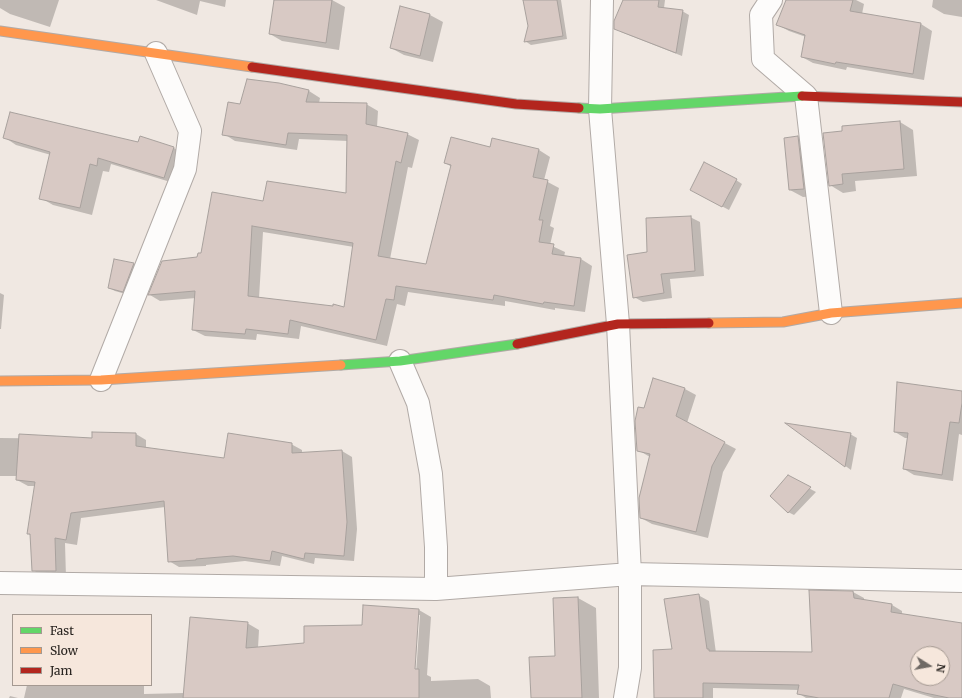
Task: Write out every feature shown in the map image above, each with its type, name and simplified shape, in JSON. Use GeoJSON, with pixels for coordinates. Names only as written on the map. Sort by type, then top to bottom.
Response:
{"type":"FeatureCollection","features":[{"type":"Feature","properties":{"kind":"street"},"geometry":{"type":"LineString","coordinates":[[602,0],[600,109],[618,324],[630,574],[630,668],[625,698]]}},
{"type":"Feature","properties":{"kind":"street"},"geometry":{"type":"LineString","coordinates":[[771,0],[761,15],[763,59],[806,96],[831,313]]}},
{"type":"Feature","properties":{"kind":"street"},"geometry":{"type":"LineString","coordinates":[[0,31],[516,104],[600,109],[806,96],[962,102]]}},
{"type":"Feature","properties":{"kind":"street"},"geometry":{"type":"LineString","coordinates":[[101,380],[185,169],[190,131],[156,53]]}},
{"type":"Feature","properties":{"kind":"street"},"geometry":{"type":"LineString","coordinates":[[0,381],[101,380],[400,361],[516,344],[618,324],[783,322],[831,313],[962,303]]}},
{"type":"Feature","properties":{"kind":"street"},"geometry":{"type":"LineString","coordinates":[[400,361],[418,403],[431,474],[436,547],[436,589]]}},
{"type":"Feature","properties":{"kind":"street"},"geometry":{"type":"LineString","coordinates":[[0,583],[436,589],[630,574],[962,581]]}},
{"type":"Feature","properties":{"kind":"building"},"geometry":{"type":"Polygon","coordinates":[[[274,0],[332,0],[326,43],[269,34],[274,0]]]}},
{"type":"Feature","properties":{"kind":"building"},"geometry":{"type":"Polygon","coordinates":[[[523,0],[557,0],[563,36],[524,42],[528,26],[523,0]]]}},
{"type":"Feature","properties":{"kind":"building"},"geometry":{"type":"Polygon","coordinates":[[[623,0],[659,0],[658,7],[683,10],[676,53],[614,29],[614,21],[623,0]]]}},
{"type":"Feature","properties":{"kind":"building"},"geometry":{"type":"Polygon","coordinates":[[[786,0],[853,0],[850,11],[921,23],[913,74],[836,62],[835,64],[801,57],[805,35],[776,25],[786,0]]]}},
{"type":"Feature","properties":{"kind":"building"},"geometry":{"type":"Polygon","coordinates":[[[400,6],[430,14],[420,56],[390,48],[400,6]]]}},
{"type":"Feature","properties":{"kind":"building"},"geometry":{"type":"Polygon","coordinates":[[[247,79],[279,83],[309,90],[306,102],[367,103],[366,124],[408,133],[401,163],[396,161],[378,256],[426,264],[451,165],[444,163],[451,137],[490,147],[492,138],[539,149],[533,177],[548,180],[539,220],[543,220],[539,242],[554,244],[552,254],[581,258],[574,306],[544,302],[543,304],[494,295],[493,300],[396,286],[394,300],[386,299],[376,340],[290,320],[288,334],[246,329],[245,334],[192,330],[195,291],[148,295],[162,261],[197,257],[198,253],[201,253],[212,192],[263,201],[267,181],[346,193],[347,135],[288,133],[286,145],[222,135],[228,102],[240,104],[247,79]],[[252,226],[248,296],[333,306],[333,304],[344,307],[353,243],[252,226]]]}},
{"type":"Feature","properties":{"kind":"building"},"geometry":{"type":"Polygon","coordinates":[[[10,112],[138,142],[140,136],[174,147],[164,178],[98,158],[97,166],[90,164],[80,208],[39,199],[50,152],[3,138],[10,112]]]}},
{"type":"Feature","properties":{"kind":"building"},"geometry":{"type":"Polygon","coordinates":[[[900,121],[904,169],[842,174],[843,184],[829,186],[823,133],[842,131],[842,126],[900,121]]]}},
{"type":"Feature","properties":{"kind":"building"},"geometry":{"type":"Polygon","coordinates":[[[798,136],[804,189],[789,190],[784,138],[798,136]]]}},
{"type":"Feature","properties":{"kind":"building"},"geometry":{"type":"Polygon","coordinates":[[[704,162],[737,179],[722,207],[690,190],[704,162]]]}},
{"type":"Feature","properties":{"kind":"building"},"geometry":{"type":"Polygon","coordinates":[[[691,216],[695,271],[661,274],[664,293],[633,298],[627,255],[647,252],[646,218],[691,216]]]}},
{"type":"Feature","properties":{"kind":"building"},"geometry":{"type":"Polygon","coordinates":[[[114,259],[134,263],[123,292],[108,288],[114,259]]]}},
{"type":"Feature","properties":{"kind":"building"},"geometry":{"type":"Polygon","coordinates":[[[653,378],[685,388],[676,416],[725,442],[712,466],[696,532],[640,518],[639,498],[650,454],[637,451],[635,421],[638,407],[644,408],[653,378]]]}},
{"type":"Feature","properties":{"kind":"building"},"geometry":{"type":"Polygon","coordinates":[[[897,382],[962,391],[959,423],[950,422],[942,475],[903,469],[908,433],[894,432],[897,382]]]}},
{"type":"Feature","properties":{"kind":"building"},"geometry":{"type":"Polygon","coordinates":[[[785,423],[851,433],[845,467],[785,423]]]}},
{"type":"Feature","properties":{"kind":"building"},"geometry":{"type":"Polygon","coordinates":[[[92,432],[136,433],[136,446],[224,458],[228,433],[292,443],[292,453],[342,450],[347,522],[344,556],[305,553],[304,559],[272,551],[270,561],[233,556],[168,562],[164,501],[71,513],[66,540],[55,538],[56,571],[32,571],[30,534],[27,534],[35,482],[16,480],[19,434],[92,438],[92,432]]]}},
{"type":"Feature","properties":{"kind":"building"},"geometry":{"type":"Polygon","coordinates":[[[788,475],[811,487],[788,513],[770,496],[788,475]]]}},
{"type":"Feature","properties":{"kind":"building"},"geometry":{"type":"Polygon","coordinates":[[[809,590],[853,591],[854,598],[892,604],[891,612],[962,623],[962,698],[949,698],[893,684],[889,698],[819,698],[797,694],[799,685],[703,683],[703,698],[654,698],[653,650],[672,649],[664,599],[699,594],[707,649],[709,649],[709,651],[812,652],[809,590]]]}},
{"type":"Feature","properties":{"kind":"building"},"geometry":{"type":"Polygon","coordinates":[[[578,597],[582,698],[531,698],[529,657],[555,656],[553,598],[578,597]]]}},
{"type":"Feature","properties":{"kind":"building"},"geometry":{"type":"Polygon","coordinates":[[[363,605],[419,609],[415,669],[419,669],[419,698],[183,698],[190,617],[248,622],[246,648],[304,643],[304,626],[362,625],[363,605]]]}},
{"type":"Feature","properties":{"kind":"traffic: fast"},"geometry":{"type":"LineString","coordinates":[[579,108],[600,109],[802,96]]}},
{"type":"Feature","properties":{"kind":"traffic: fast"},"geometry":{"type":"LineString","coordinates":[[341,365],[400,361],[517,344]]}},
{"type":"Feature","properties":{"kind":"traffic: slow"},"geometry":{"type":"LineString","coordinates":[[0,31],[252,67]]}},
{"type":"Feature","properties":{"kind":"traffic: slow"},"geometry":{"type":"LineString","coordinates":[[709,323],[783,322],[831,313],[962,303]]}},
{"type":"Feature","properties":{"kind":"traffic: slow"},"geometry":{"type":"LineString","coordinates":[[0,381],[101,380],[341,365]]}},
{"type":"Feature","properties":{"kind":"traffic: jam"},"geometry":{"type":"LineString","coordinates":[[252,67],[516,104],[579,108]]}},
{"type":"Feature","properties":{"kind":"traffic: jam"},"geometry":{"type":"LineString","coordinates":[[802,96],[962,102]]}},
{"type":"Feature","properties":{"kind":"traffic: jam"},"geometry":{"type":"LineString","coordinates":[[517,344],[618,324],[709,323]]}}]}
